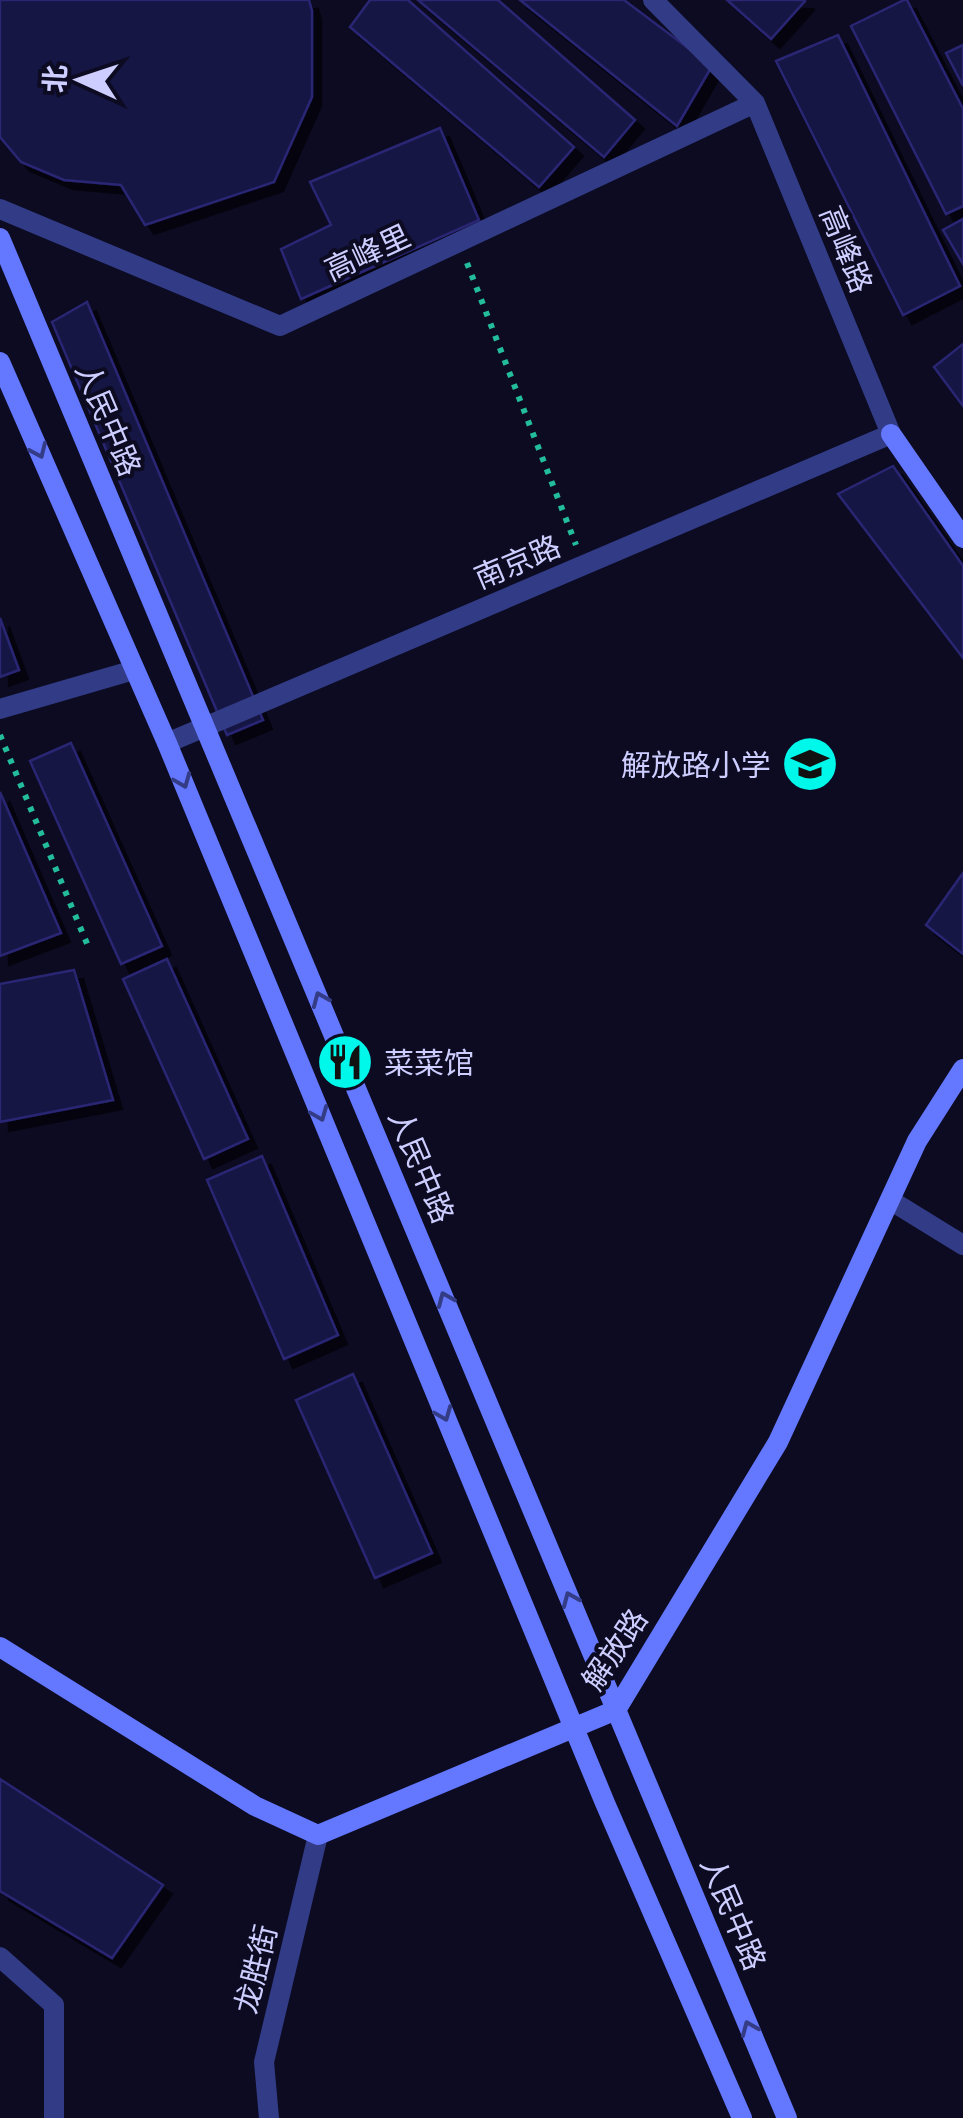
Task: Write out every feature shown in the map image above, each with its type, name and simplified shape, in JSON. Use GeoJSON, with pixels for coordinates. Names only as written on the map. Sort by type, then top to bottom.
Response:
{"type":"FeatureCollection","features":[{"type":"Feature","properties":{"kind":"main road","name":"人民中路"},"geometry":{"type":"LineString","coordinates":[[0,238],[787,2118]]}},
{"type":"Feature","properties":{"kind":"main road"},"geometry":{"type":"LineString","coordinates":[[0,362],[167,742],[574,1730],[742,2118]]}},
{"type":"Feature","properties":{"kind":"main road","name":"高峰路"},"geometry":{"type":"LineString","coordinates":[[891,434],[963,538]]}},
{"type":"Feature","properties":{"kind":"main road","name":"解放路"},"geometry":{"type":"LineString","coordinates":[[318,1835],[616,1710],[778,1442],[917,1141],[963,1069]]}},
{"type":"Feature","properties":{"kind":"main road"},"geometry":{"type":"LineString","coordinates":[[0,1647],[255,1806],[318,1835]]}},
{"type":"Feature","properties":{"kind":"street","name":"高峰路"},"geometry":{"type":"LineString","coordinates":[[653,0],[755,103],[891,434]]}},
{"type":"Feature","properties":{"kind":"street","name":"高峰里"},"geometry":{"type":"LineString","coordinates":[[0,209],[280,326],[755,103]]}},
{"type":"Feature","properties":{"kind":"street","name":"南京路"},"geometry":{"type":"LineString","coordinates":[[167,742],[891,434]]}},
{"type":"Feature","properties":{"kind":"street"},"geometry":{"type":"LineString","coordinates":[[0,709],[134,670]]}},
{"type":"Feature","properties":{"kind":"street"},"geometry":{"type":"LineString","coordinates":[[890,1200],[963,1245]]}},
{"type":"Feature","properties":{"kind":"street","name":"龙胜街"},"geometry":{"type":"LineString","coordinates":[[268,2118],[264,2062],[318,1835]]}},
{"type":"Feature","properties":{"kind":"street"},"geometry":{"type":"LineString","coordinates":[[0,1957],[54,2005],[54,2118]]}},
{"type":"Feature","properties":{"kind":"path"},"geometry":{"type":"LineString","coordinates":[[458,242],[584,565]]}},
{"type":"Feature","properties":{"kind":"path"},"geometry":{"type":"LineString","coordinates":[[0,735],[88,946]]}},
{"type":"Feature","properties":{"kind":"building"},"geometry":{"type":"Polygon","coordinates":[[[0,0],[309,0],[312,97],[274,182],[145,225],[121,185],[64,180],[21,162],[0,137],[0,0]]]}},
{"type":"Feature","properties":{"kind":"building"},"geometry":{"type":"Polygon","coordinates":[[[370,0],[408,0],[574,147],[539,187],[350,27],[370,0]]]}},
{"type":"Feature","properties":{"kind":"building"},"geometry":{"type":"Polygon","coordinates":[[[418,0],[498,0],[635,120],[604,157],[418,0]]]}},
{"type":"Feature","properties":{"kind":"building"},"geometry":{"type":"Polygon","coordinates":[[[520,0],[624,0],[712,66],[677,126],[520,0]]]}},
{"type":"Feature","properties":{"kind":"building"},"geometry":{"type":"Polygon","coordinates":[[[727,0],[804,0],[805,1],[771,39],[727,0]]]}},
{"type":"Feature","properties":{"kind":"building"},"geometry":{"type":"Polygon","coordinates":[[[904,0],[963,109],[963,206],[946,214],[851,26],[904,0]]]}},
{"type":"Feature","properties":{"kind":"building"},"geometry":{"type":"Polygon","coordinates":[[[838,35],[960,286],[903,315],[776,61],[838,35]]]}},
{"type":"Feature","properties":{"kind":"building"},"geometry":{"type":"Polygon","coordinates":[[[963,45],[963,86],[946,53],[963,45]]]}},
{"type":"Feature","properties":{"kind":"building"},"geometry":{"type":"Polygon","coordinates":[[[440,128],[479,220],[301,299],[281,249],[331,225],[310,182],[440,128]]]}},
{"type":"Feature","properties":{"kind":"building"},"geometry":{"type":"Polygon","coordinates":[[[963,219],[963,264],[943,230],[963,219]]]}},
{"type":"Feature","properties":{"kind":"building"},"geometry":{"type":"Polygon","coordinates":[[[87,302],[263,720],[227,735],[52,322],[87,302]]]}},
{"type":"Feature","properties":{"kind":"building"},"geometry":{"type":"Polygon","coordinates":[[[963,344],[963,406],[934,367],[963,344]]]}},
{"type":"Feature","properties":{"kind":"building"},"geometry":{"type":"Polygon","coordinates":[[[893,466],[963,566],[963,658],[838,494],[893,466]]]}},
{"type":"Feature","properties":{"kind":"building"},"geometry":{"type":"Polygon","coordinates":[[[0,618],[19,670],[0,677],[0,618]]]}},
{"type":"Feature","properties":{"kind":"building"},"geometry":{"type":"Polygon","coordinates":[[[71,743],[162,946],[121,964],[30,761],[71,743]]]}},
{"type":"Feature","properties":{"kind":"building"},"geometry":{"type":"Polygon","coordinates":[[[0,792],[61,933],[0,956],[0,792]]]}},
{"type":"Feature","properties":{"kind":"building"},"geometry":{"type":"Polygon","coordinates":[[[963,873],[963,954],[926,925],[963,873]]]}},
{"type":"Feature","properties":{"kind":"building"},"geometry":{"type":"Polygon","coordinates":[[[167,959],[248,1139],[204,1159],[123,979],[167,959]]]}},
{"type":"Feature","properties":{"kind":"building"},"geometry":{"type":"Polygon","coordinates":[[[74,970],[113,1100],[0,1122],[0,984],[74,970]]]}},
{"type":"Feature","properties":{"kind":"building"},"geometry":{"type":"Polygon","coordinates":[[[262,1156],[338,1335],[284,1359],[207,1180],[262,1156]]]}},
{"type":"Feature","properties":{"kind":"building"},"geometry":{"type":"Polygon","coordinates":[[[353,1374],[432,1553],[375,1578],[296,1400],[353,1374]]]}},
{"type":"Feature","properties":{"kind":"building"},"geometry":{"type":"Polygon","coordinates":[[[0,1779],[163,1885],[112,1958],[0,1891],[0,1779]]]}},
{"type":"Feature","properties":{"kind":"place","name":"解放路小学"},"geometry":{"type":"Point","coordinates":[810,764]}},
{"type":"Feature","properties":{"kind":"place","name":"菜菜馆"},"geometry":{"type":"Point","coordinates":[345,1062]}}]}
